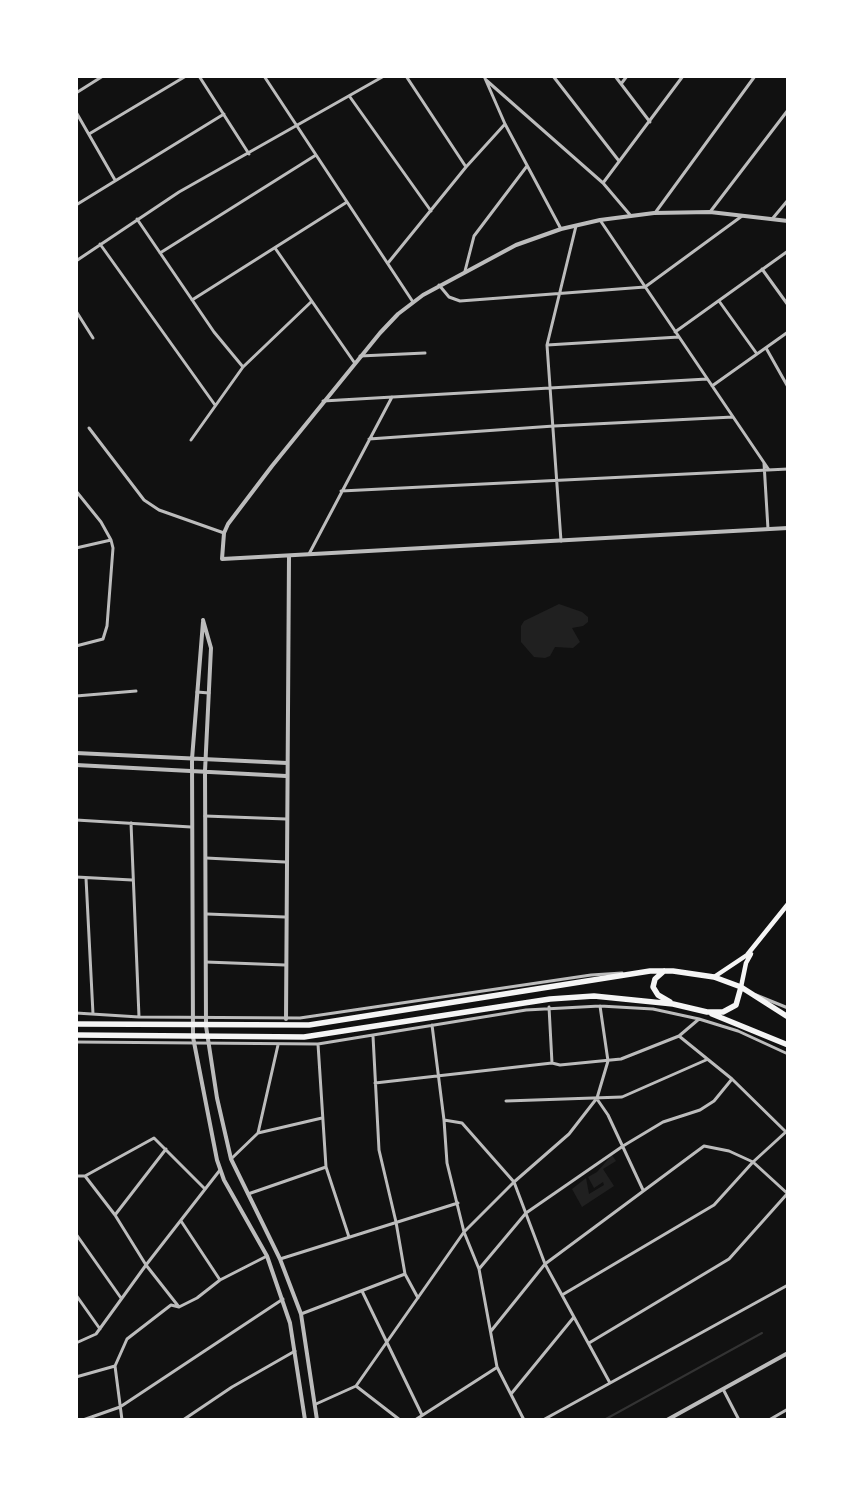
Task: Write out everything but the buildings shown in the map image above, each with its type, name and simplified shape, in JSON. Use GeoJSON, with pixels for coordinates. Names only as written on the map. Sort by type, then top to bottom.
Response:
{"type":"FeatureCollection","features":[{"type":"Feature","properties":{"kind":"highway"},"geometry":{"type":"LineString","coordinates":[[76,1024],[286,1026],[332,1023],[650,971],[694,972],[714,977],[741,987],[788,1017]]}},
{"type":"Feature","properties":{"kind":"highway"},"geometry":{"type":"LineString","coordinates":[[664,971],[655,980],[654,987],[658,995],[673,1004]]}},
{"type":"Feature","properties":{"kind":"highway"},"geometry":{"type":"LineString","coordinates":[[707,1012],[723,1012],[732,1009],[736,1005],[741,987]]}},
{"type":"Feature","properties":{"kind":"highway"},"geometry":{"type":"LineString","coordinates":[[76,1034],[194,1040],[208,1037],[280,1038],[318,1035],[571,997],[612,997],[673,1004],[707,1012],[788,1045]]}},
{"type":"Feature","properties":{"kind":"main road"},"geometry":{"type":"LineString","coordinates":[[741,987],[746,963],[754,948],[788,904]]}},
{"type":"Feature","properties":{"kind":"main road"},"geometry":{"type":"LineString","coordinates":[[714,977],[754,948]]}},
{"type":"Feature","properties":{"kind":"street"},"geometry":{"type":"LineString","coordinates":[[76,93],[103,76]]}},
{"type":"Feature","properties":{"kind":"street"},"geometry":{"type":"LineString","coordinates":[[88,134],[186,76]]}},
{"type":"Feature","properties":{"kind":"street"},"geometry":{"type":"LineString","coordinates":[[199,76],[249,154]]}},
{"type":"Feature","properties":{"kind":"street"},"geometry":{"type":"LineString","coordinates":[[265,76],[413,302]]}},
{"type":"Feature","properties":{"kind":"street"},"geometry":{"type":"LineString","coordinates":[[76,261],[179,192],[350,97],[384,76]]}},
{"type":"Feature","properties":{"kind":"street"},"geometry":{"type":"LineString","coordinates":[[406,76],[466,167]]}},
{"type":"Feature","properties":{"kind":"street"},"geometry":{"type":"LineString","coordinates":[[484,76],[527,166],[561,229]]}},
{"type":"Feature","properties":{"kind":"street"},"geometry":{"type":"LineString","coordinates":[[553,76],[619,161]]}},
{"type":"Feature","properties":{"kind":"street"},"geometry":{"type":"LineString","coordinates":[[615,76],[650,122]]}},
{"type":"Feature","properties":{"kind":"street"},"geometry":{"type":"LineString","coordinates":[[620,84],[627,76]]}},
{"type":"Feature","properties":{"kind":"street"},"geometry":{"type":"LineString","coordinates":[[603,184],[683,76]]}},
{"type":"Feature","properties":{"kind":"street"},"geometry":{"type":"LineString","coordinates":[[654,213],[755,76]]}},
{"type":"Feature","properties":{"kind":"street"},"geometry":{"type":"LineString","coordinates":[[486,80],[603,184],[631,216]]}},
{"type":"Feature","properties":{"kind":"street"},"geometry":{"type":"LineString","coordinates":[[350,97],[431,211]]}},
{"type":"Feature","properties":{"kind":"street"},"geometry":{"type":"LineString","coordinates":[[710,212],[788,110]]}},
{"type":"Feature","properties":{"kind":"street"},"geometry":{"type":"LineString","coordinates":[[76,112],[115,180]]}},
{"type":"Feature","properties":{"kind":"street"},"geometry":{"type":"LineString","coordinates":[[76,205],[224,114]]}},
{"type":"Feature","properties":{"kind":"street"},"geometry":{"type":"LineString","coordinates":[[388,263],[466,167],[506,124]]}},
{"type":"Feature","properties":{"kind":"street"},"geometry":{"type":"LineString","coordinates":[[160,253],[316,154]]}},
{"type":"Feature","properties":{"kind":"street"},"geometry":{"type":"LineString","coordinates":[[466,271],[474,236],[527,166]]}},
{"type":"Feature","properties":{"kind":"street"},"geometry":{"type":"LineString","coordinates":[[773,218],[788,200]]}},
{"type":"Feature","properties":{"kind":"street"},"geometry":{"type":"LineString","coordinates":[[192,300],[347,202]]}},
{"type":"Feature","properties":{"kind":"street"},"geometry":{"type":"LineString","coordinates":[[788,221],[710,212],[654,213],[600,220],[561,229],[516,245],[439,286],[413,302],[388,324],[354,362],[234,516],[224,533],[222,559],[788,528]]}},
{"type":"Feature","properties":{"kind":"street"},"geometry":{"type":"LineString","coordinates":[[439,286],[449,297],[460,301],[645,287],[742,216]]}},
{"type":"Feature","properties":{"kind":"street"},"geometry":{"type":"LineString","coordinates":[[137,219],[220,340],[243,367]]}},
{"type":"Feature","properties":{"kind":"street"},"geometry":{"type":"LineString","coordinates":[[600,220],[764,462],[766,470],[768,529]]}},
{"type":"Feature","properties":{"kind":"street"},"geometry":{"type":"LineString","coordinates":[[561,541],[547,345],[576,226]]}},
{"type":"Feature","properties":{"kind":"street"},"geometry":{"type":"LineString","coordinates":[[100,244],[215,405]]}},
{"type":"Feature","properties":{"kind":"street"},"geometry":{"type":"LineString","coordinates":[[274,248],[354,362]]}},
{"type":"Feature","properties":{"kind":"street"},"geometry":{"type":"LineString","coordinates":[[675,332],[788,251]]}},
{"type":"Feature","properties":{"kind":"street"},"geometry":{"type":"LineString","coordinates":[[762,269],[788,305]]}},
{"type":"Feature","properties":{"kind":"street"},"geometry":{"type":"LineString","coordinates":[[719,301],[757,354]]}},
{"type":"Feature","properties":{"kind":"street"},"geometry":{"type":"LineString","coordinates":[[190,440],[243,367],[311,302]]}},
{"type":"Feature","properties":{"kind":"street"},"geometry":{"type":"LineString","coordinates":[[76,312],[94,338]]}},
{"type":"Feature","properties":{"kind":"street"},"geometry":{"type":"LineString","coordinates":[[712,386],[788,332]]}},
{"type":"Feature","properties":{"kind":"street"},"geometry":{"type":"LineString","coordinates":[[547,345],[679,337]]}},
{"type":"Feature","properties":{"kind":"street"},"geometry":{"type":"LineString","coordinates":[[766,348],[788,387]]}},
{"type":"Feature","properties":{"kind":"street"},"geometry":{"type":"LineString","coordinates":[[360,356],[425,353]]}},
{"type":"Feature","properties":{"kind":"street"},"geometry":{"type":"LineString","coordinates":[[323,401],[707,379]]}},
{"type":"Feature","properties":{"kind":"street"},"geometry":{"type":"LineString","coordinates":[[309,554],[341,490],[392,397]]}},
{"type":"Feature","properties":{"kind":"street"},"geometry":{"type":"LineString","coordinates":[[369,440],[554,426],[733,417]]}},
{"type":"Feature","properties":{"kind":"street"},"geometry":{"type":"LineString","coordinates":[[89,428],[144,500],[159,510],[224,533]]}},
{"type":"Feature","properties":{"kind":"street"},"geometry":{"type":"LineString","coordinates":[[341,490],[788,469]]}},
{"type":"Feature","properties":{"kind":"street"},"geometry":{"type":"LineString","coordinates":[[76,492],[101,522],[111,540],[111,578],[103,639],[76,646]]}},
{"type":"Feature","properties":{"kind":"street"},"geometry":{"type":"LineString","coordinates":[[76,548],[111,540]]}},
{"type":"Feature","properties":{"kind":"street"},"geometry":{"type":"LineString","coordinates":[[286,1019],[285,862],[288,556]]}},
{"type":"Feature","properties":{"kind":"street"},"geometry":{"type":"LineString","coordinates":[[305,1420],[295,1352],[283,1299],[268,1256],[220,1170],[209,1123],[192,1026],[192,760],[203,620],[211,648],[205,772],[206,1026],[217,1098],[231,1158],[280,1259],[301,1314],[318,1419]]}},
{"type":"Feature","properties":{"kind":"street"},"geometry":{"type":"LineString","coordinates":[[76,696],[136,691]]}},
{"type":"Feature","properties":{"kind":"street"},"geometry":{"type":"LineString","coordinates":[[196,692],[209,693]]}},
{"type":"Feature","properties":{"kind":"street"},"geometry":{"type":"LineString","coordinates":[[76,753],[192,760],[287,763]]}},
{"type":"Feature","properties":{"kind":"street"},"geometry":{"type":"LineString","coordinates":[[76,765],[286,776]]}},
{"type":"Feature","properties":{"kind":"street"},"geometry":{"type":"LineString","coordinates":[[205,816],[286,819]]}},
{"type":"Feature","properties":{"kind":"street"},"geometry":{"type":"LineString","coordinates":[[76,820],[191,826]]}},
{"type":"Feature","properties":{"kind":"street"},"geometry":{"type":"LineString","coordinates":[[130,823],[139,1017]]}},
{"type":"Feature","properties":{"kind":"street"},"geometry":{"type":"LineString","coordinates":[[206,858],[285,862]]}},
{"type":"Feature","properties":{"kind":"street"},"geometry":{"type":"LineString","coordinates":[[76,877],[132,880]]}},
{"type":"Feature","properties":{"kind":"street"},"geometry":{"type":"LineString","coordinates":[[86,878],[93,1014]]}},
{"type":"Feature","properties":{"kind":"street"},"geometry":{"type":"LineString","coordinates":[[207,914],[285,917]]}},
{"type":"Feature","properties":{"kind":"street"},"geometry":{"type":"LineString","coordinates":[[206,962],[285,965]]}},
{"type":"Feature","properties":{"kind":"street"},"geometry":{"type":"LineString","coordinates":[[76,1013],[139,1017],[286,1019],[591,975],[650,971]]}},
{"type":"Feature","properties":{"kind":"street"},"geometry":{"type":"LineString","coordinates":[[750,993],[769,998],[788,1008]]}},
{"type":"Feature","properties":{"kind":"street"},"geometry":{"type":"LineString","coordinates":[[316,1404],[356,1386],[464,1232],[514,1182],[568,1134],[597,1098],[608,1061],[600,1006]]}},
{"type":"Feature","properties":{"kind":"street"},"geometry":{"type":"LineString","coordinates":[[76,1042],[194,1040],[209,1044],[318,1044],[549,1007],[600,1006],[653,1009],[698,1019],[738,1031],[788,1054]]}},
{"type":"Feature","properties":{"kind":"street"},"geometry":{"type":"LineString","coordinates":[[549,1007],[552,1063]]}},
{"type":"Feature","properties":{"kind":"street"},"geometry":{"type":"LineString","coordinates":[[375,1083],[438,1078],[552,1063],[560,1065],[621,1059],[679,1036],[698,1019]]}},
{"type":"Feature","properties":{"kind":"street"},"geometry":{"type":"LineString","coordinates":[[432,1025],[444,1120],[447,1163],[464,1232],[479,1269],[497,1367],[524,1420]]}},
{"type":"Feature","properties":{"kind":"street"},"geometry":{"type":"LineString","coordinates":[[373,1036],[379,1150],[396,1222],[405,1274],[418,1298]]}},
{"type":"Feature","properties":{"kind":"street"},"geometry":{"type":"LineString","coordinates":[[562,1295],[714,1205],[754,1162],[787,1131],[732,1079],[706,1060],[679,1036]]}},
{"type":"Feature","properties":{"kind":"street"},"geometry":{"type":"LineString","coordinates":[[318,1044],[326,1167],[349,1237]]}},
{"type":"Feature","properties":{"kind":"street"},"geometry":{"type":"LineString","coordinates":[[258,1133],[278,1045]]}},
{"type":"Feature","properties":{"kind":"street"},"geometry":{"type":"LineString","coordinates":[[506,1101],[622,1097],[706,1060]]}},
{"type":"Feature","properties":{"kind":"street"},"geometry":{"type":"LineString","coordinates":[[479,1269],[526,1213],[622,1146],[662,1122],[700,1110],[714,1101],[732,1079]]}},
{"type":"Feature","properties":{"kind":"street"},"geometry":{"type":"LineString","coordinates":[[597,1098],[643,1190]]}},
{"type":"Feature","properties":{"kind":"street"},"geometry":{"type":"LineString","coordinates":[[231,1158],[258,1133],[322,1118]]}},
{"type":"Feature","properties":{"kind":"street"},"geometry":{"type":"LineString","coordinates":[[444,1120],[462,1123],[514,1182],[545,1264],[610,1383]]}},
{"type":"Feature","properties":{"kind":"street"},"geometry":{"type":"LineString","coordinates":[[76,1176],[85,1176],[153,1138],[205,1189]]}},
{"type":"Feature","properties":{"kind":"street"},"geometry":{"type":"LineString","coordinates":[[491,1331],[545,1264],[704,1146],[730,1151],[754,1162],[787,1194],[729,1260],[589,1343]]}},
{"type":"Feature","properties":{"kind":"street"},"geometry":{"type":"LineString","coordinates":[[115,1215],[166,1150]]}},
{"type":"Feature","properties":{"kind":"street"},"geometry":{"type":"LineString","coordinates":[[248,1194],[326,1167]]}},
{"type":"Feature","properties":{"kind":"street"},"geometry":{"type":"LineString","coordinates":[[76,1343],[96,1334],[121,1298],[220,1170]]}},
{"type":"Feature","properties":{"kind":"street"},"geometry":{"type":"LineString","coordinates":[[85,1176],[115,1215],[146,1265],[179,1307]]}},
{"type":"Feature","properties":{"kind":"street"},"geometry":{"type":"LineString","coordinates":[[280,1259],[458,1203]]}},
{"type":"Feature","properties":{"kind":"street"},"geometry":{"type":"LineString","coordinates":[[181,1221],[220,1280]]}},
{"type":"Feature","properties":{"kind":"street"},"geometry":{"type":"LineString","coordinates":[[76,1234],[121,1298]]}},
{"type":"Feature","properties":{"kind":"street"},"geometry":{"type":"LineString","coordinates":[[122,1420],[115,1366],[127,1339],[171,1305],[179,1307],[197,1298],[220,1280],[268,1256]]}},
{"type":"Feature","properties":{"kind":"street"},"geometry":{"type":"LineString","coordinates":[[301,1314],[405,1274]]}},
{"type":"Feature","properties":{"kind":"street"},"geometry":{"type":"LineString","coordinates":[[543,1420],[788,1285]]}},
{"type":"Feature","properties":{"kind":"street"},"geometry":{"type":"LineString","coordinates":[[362,1291],[422,1415]]}},
{"type":"Feature","properties":{"kind":"street"},"geometry":{"type":"LineString","coordinates":[[76,1295],[100,1329]]}},
{"type":"Feature","properties":{"kind":"street"},"geometry":{"type":"LineString","coordinates":[[83,1420],[120,1407],[283,1299]]}},
{"type":"Feature","properties":{"kind":"street"},"geometry":{"type":"LineString","coordinates":[[511,1394],[574,1317]]}},
{"type":"Feature","properties":{"kind":"street"},"geometry":{"type":"LineString","coordinates":[[183,1420],[232,1387],[295,1352]]}},
{"type":"Feature","properties":{"kind":"street"},"geometry":{"type":"LineString","coordinates":[[667,1420],[788,1353]]}},
{"type":"Feature","properties":{"kind":"street"},"geometry":{"type":"LineString","coordinates":[[76,1376],[115,1366]]}},
{"type":"Feature","properties":{"kind":"street"},"geometry":{"type":"LineString","coordinates":[[415,1420],[497,1367]]}},
{"type":"Feature","properties":{"kind":"street"},"geometry":{"type":"LineString","coordinates":[[356,1386],[400,1420]]}},
{"type":"Feature","properties":{"kind":"street"},"geometry":{"type":"LineString","coordinates":[[723,1389],[740,1420]]}},
{"type":"Feature","properties":{"kind":"street"},"geometry":{"type":"LineString","coordinates":[[769,1420],[788,1409]]}},
{"type":"Feature","properties":{"kind":"shaded area"},"geometry":{"type":"Polygon","coordinates":[[[559,604],[582,612],[588,617],[588,622],[583,626],[572,628],[580,642],[573,648],[555,647],[550,656],[545,658],[534,657],[521,642],[521,626],[524,621],[559,604]]]}},
{"type":"Feature","properties":{"kind":"shaded area"},"geometry":{"type":"Polygon","coordinates":[[[612,1155],[616,1161],[603,1169],[614,1186],[582,1207],[572,1189],[586,1178],[589,1194],[604,1185],[603,1182],[594,1188],[588,1177],[597,1172],[612,1155]]]}},
{"type":"Feature","properties":{"kind":"waterway"},"geometry":{"type":"LineString","coordinates":[[604,1420],[762,1333]]}}]}
